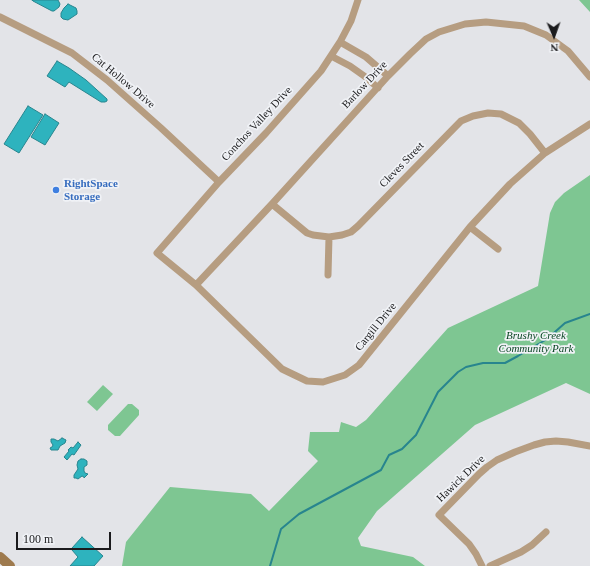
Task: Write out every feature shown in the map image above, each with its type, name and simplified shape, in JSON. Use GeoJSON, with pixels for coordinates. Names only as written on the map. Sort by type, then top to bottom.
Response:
{"type":"FeatureCollection","features":[{"type":"Feature","properties":{"kind":"main road"},"geometry":{"type":"LineString","coordinates":[[0,557],[10,566]]}},
{"type":"Feature","properties":{"kind":"street","name":"Conchos Valley Drive"},"geometry":{"type":"LineString","coordinates":[[157,253],[219,182],[266,133],[321,71],[340,42],[351,21],[358,0]]}},
{"type":"Feature","properties":{"kind":"street","name":"Cat Hollow Drive"},"geometry":{"type":"LineString","coordinates":[[0,17],[72,53],[122,94],[219,182]]}},
{"type":"Feature","properties":{"kind":"street","name":"Barlow Drive"},"geometry":{"type":"LineString","coordinates":[[196,285],[388,76],[426,39],[439,32],[465,24],[486,22],[524,26],[546,35],[568,51],[590,77]]}},
{"type":"Feature","properties":{"kind":"street"},"geometry":{"type":"LineString","coordinates":[[340,42],[366,57],[388,76]]}},
{"type":"Feature","properties":{"kind":"street"},"geometry":{"type":"LineString","coordinates":[[331,56],[350,66],[378,88]]}},
{"type":"Feature","properties":{"kind":"street","name":"Cleves Street"},"geometry":{"type":"LineString","coordinates":[[272,204],[307,233],[329,238],[351,232],[461,121],[473,116],[488,113],[501,114],[519,123],[545,153]]}},
{"type":"Feature","properties":{"kind":"street","name":"Cargill Drive"},"geometry":{"type":"LineString","coordinates":[[157,253],[196,285],[282,369],[307,381],[323,382],[345,375],[359,365],[470,227],[510,184],[545,153],[590,124]]}},
{"type":"Feature","properties":{"kind":"street"},"geometry":{"type":"LineString","coordinates":[[470,227],[498,249]]}},
{"type":"Feature","properties":{"kind":"street"},"geometry":{"type":"LineString","coordinates":[[328,275],[329,238]]}},
{"type":"Feature","properties":{"kind":"street","name":"Hawick Drive"},"geometry":{"type":"LineString","coordinates":[[482,566],[469,544],[439,515],[479,474],[497,460],[545,442],[568,442],[590,446]]}},
{"type":"Feature","properties":{"kind":"street"},"geometry":{"type":"LineString","coordinates":[[490,566],[521,552],[532,545],[546,532]]}},
{"type":"Feature","properties":{"kind":"green space"},"geometry":{"type":"Polygon","coordinates":[[[579,0],[590,0],[590,12],[579,0]]]}},
{"type":"Feature","properties":{"kind":"green space","name":"Brushy Creek Community Park"},"geometry":{"type":"Polygon","coordinates":[[[590,175],[590,394],[566,383],[475,425],[377,511],[358,538],[361,546],[413,557],[425,566],[122,566],[126,542],[170,487],[251,494],[269,511],[318,461],[308,451],[310,432],[339,432],[341,422],[356,427],[366,420],[448,328],[538,286],[550,213],[555,202],[564,193],[590,175]]]}},
{"type":"Feature","properties":{"kind":"green space"},"geometry":{"type":"Polygon","coordinates":[[[103,385],[113,394],[97,411],[87,402],[103,385]]]}},
{"type":"Feature","properties":{"kind":"green space"},"geometry":{"type":"Polygon","coordinates":[[[128,404],[132,404],[139,410],[139,415],[120,436],[115,436],[108,430],[108,425],[128,404]]]}},
{"type":"Feature","properties":{"kind":"water"},"geometry":{"type":"Polygon","coordinates":[[[32,0],[58,0],[60,4],[59,7],[52,11],[32,0]]]}},
{"type":"Feature","properties":{"kind":"water"},"geometry":{"type":"Polygon","coordinates":[[[68,4],[76,8],[77,14],[68,20],[61,17],[61,13],[68,4]]]}},
{"type":"Feature","properties":{"kind":"water"},"geometry":{"type":"Polygon","coordinates":[[[57,61],[86,80],[107,99],[107,101],[101,102],[69,82],[65,87],[47,76],[57,61]]]}},
{"type":"Feature","properties":{"kind":"water"},"geometry":{"type":"Polygon","coordinates":[[[28,106],[43,115],[19,153],[4,144],[28,106]]]}},
{"type":"Feature","properties":{"kind":"water"},"geometry":{"type":"Polygon","coordinates":[[[45,114],[59,123],[45,145],[31,137],[45,114]]]}},
{"type":"Feature","properties":{"kind":"water"},"geometry":{"type":"Polygon","coordinates":[[[62,438],[66,440],[65,443],[60,446],[58,450],[51,450],[50,448],[53,445],[51,439],[58,441],[62,438]]]}},
{"type":"Feature","properties":{"kind":"water"},"geometry":{"type":"Polygon","coordinates":[[[78,442],[81,445],[74,455],[72,454],[67,460],[64,457],[69,451],[68,450],[71,447],[73,448],[78,442]]]}},
{"type":"Feature","properties":{"kind":"water"},"geometry":{"type":"Polygon","coordinates":[[[81,459],[87,461],[84,471],[88,474],[84,478],[82,476],[78,479],[74,478],[74,475],[78,469],[78,461],[81,459]]]}},
{"type":"Feature","properties":{"kind":"water"},"geometry":{"type":"Polygon","coordinates":[[[82,537],[103,556],[94,566],[70,566],[78,557],[72,548],[82,537]]]}},
{"type":"Feature","properties":{"kind":"waterway"},"geometry":{"type":"LineString","coordinates":[[270,566],[281,529],[299,514],[381,470],[389,455],[402,449],[416,435],[438,392],[458,372],[466,367],[483,363],[505,363],[547,339],[565,323],[590,314]]}},
{"type":"Feature","properties":{"kind":"place","name":"RightSpace Storage"},"geometry":{"type":"Point","coordinates":[56,190]}}]}
